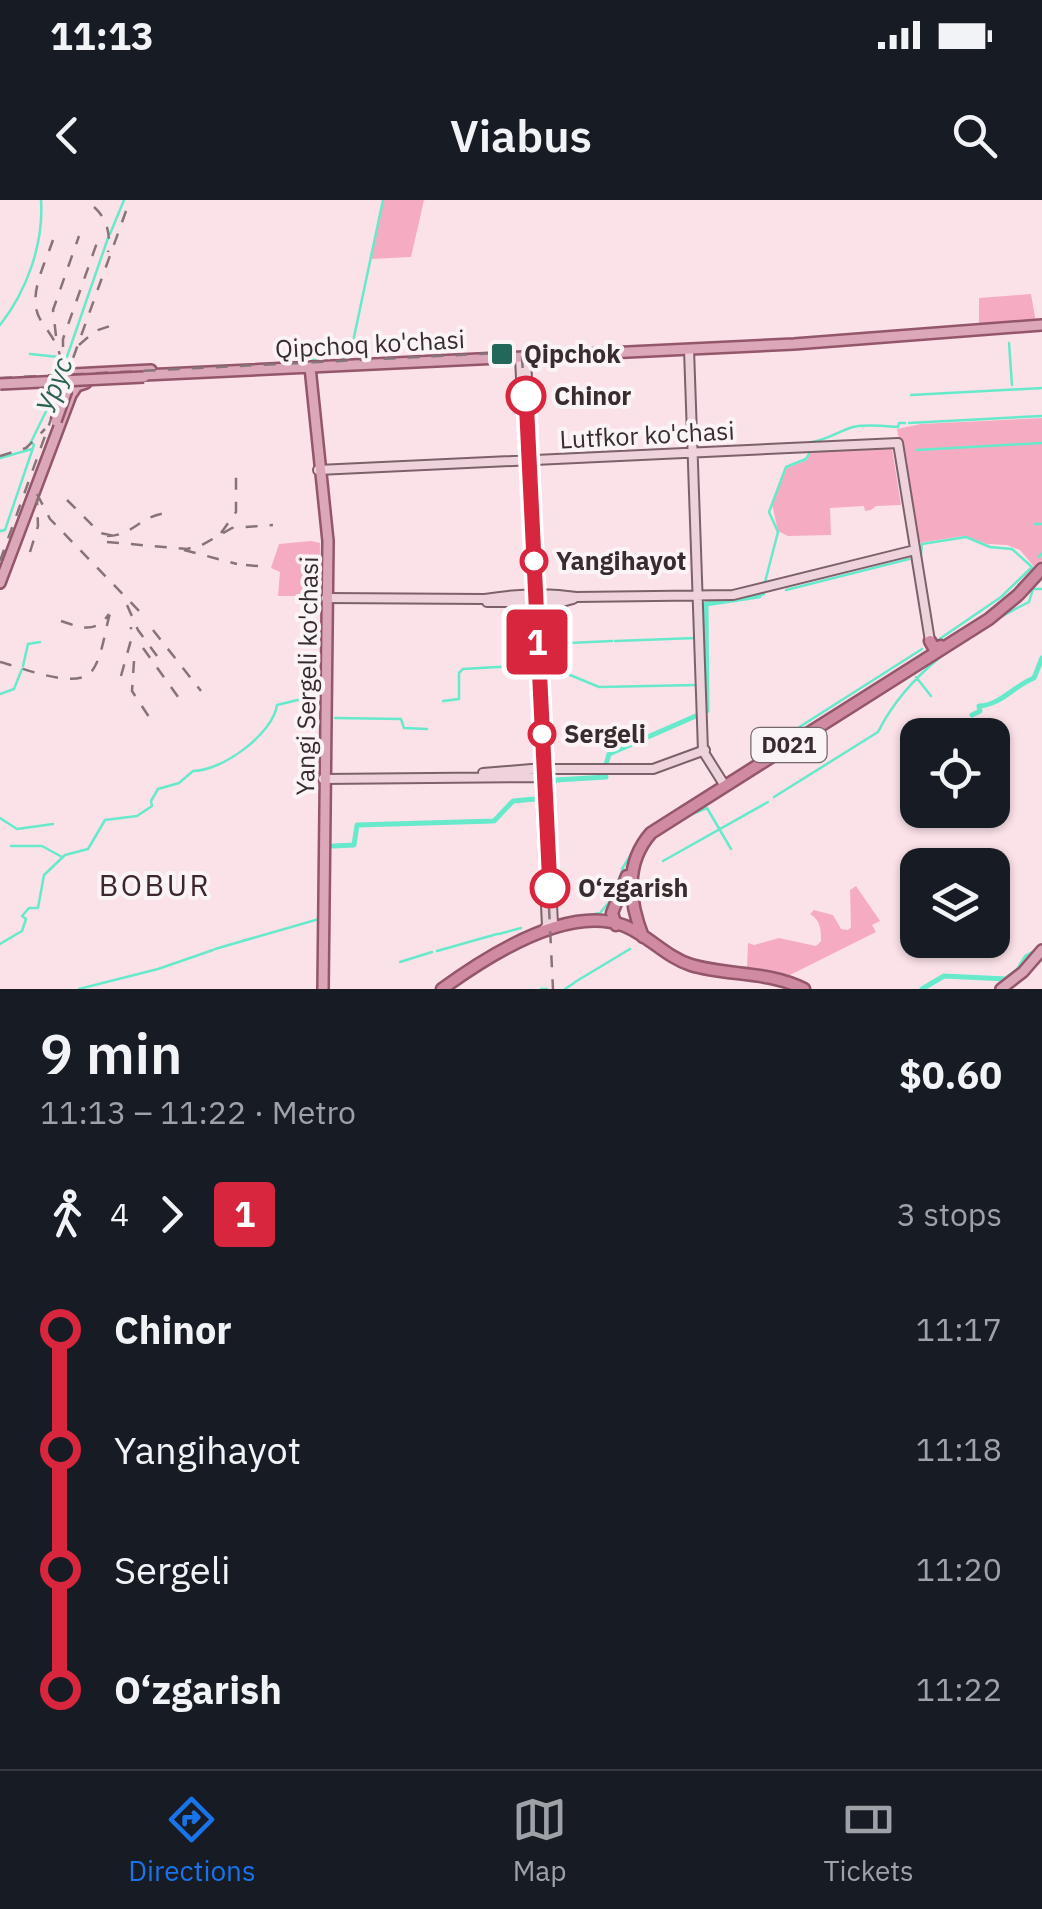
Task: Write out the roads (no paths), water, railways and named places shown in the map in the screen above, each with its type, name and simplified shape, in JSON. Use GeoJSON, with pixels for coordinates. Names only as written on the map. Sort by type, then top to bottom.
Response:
{"type":"FeatureCollection","features":[{"type":"Feature","properties":{"kind":"highway","name":"D021"},"geometry":{"type":"LineString","coordinates":[[641,937],[628,879],[632,858],[650,832],[964,634],[1002,606],[1042,567]]}},
{"type":"Feature","properties":{"kind":"highway","name":"D021"},"geometry":{"type":"LineString","coordinates":[[817,726],[924,658],[933,643],[964,634]]}},
{"type":"Feature","properties":{"kind":"highway","name":"D021"},"geometry":{"type":"LineString","coordinates":[[620,926],[613,910],[642,844],[672,817]]}},
{"type":"Feature","properties":{"kind":"highway"},"geometry":{"type":"LineString","coordinates":[[485,959],[609,910],[632,858]]}},
{"type":"Feature","properties":{"kind":"highway"},"geometry":{"type":"LineString","coordinates":[[529,940],[586,923],[620,926],[635,920],[636,911],[625,902],[597,920]]}},
{"type":"Feature","properties":{"kind":"highway"},"geometry":{"type":"LineString","coordinates":[[451,983],[507,944],[550,925],[597,920],[620,926],[696,967],[766,978],[800,989]]}},
{"type":"Feature","properties":{"kind":"highway"},"geometry":{"type":"LineString","coordinates":[[507,944],[590,926],[614,928],[641,937]]}},
{"type":"Feature","properties":{"kind":"main road","name":"Qipchoq ko'chasi"},"geometry":{"type":"LineString","coordinates":[[45,454],[73,374],[91,379],[794,346],[1042,326]]}},
{"type":"Feature","properties":{"kind":"main road"},"geometry":{"type":"LineString","coordinates":[[690,351],[704,752],[724,784]]}},
{"type":"Feature","properties":{"kind":"main road"},"geometry":{"type":"LineString","coordinates":[[523,358],[550,925]]}},
{"type":"Feature","properties":{"kind":"main road","name":"Yangi Sergeli ko'chasi"},"geometry":{"type":"LineString","coordinates":[[309,368],[320,470],[327,598],[321,989]]}},
{"type":"Feature","properties":{"kind":"main road","name":"Qipchoq ko'chasi"},"geometry":{"type":"LineString","coordinates":[[0,383],[277,370]]}},
{"type":"Feature","properties":{"kind":"main road","name":"Qipchoq ko'chasi"},"geometry":{"type":"LineString","coordinates":[[91,379],[181,375]]}},
{"type":"Feature","properties":{"kind":"main road","name":"Qipchoq ko'chasi"},"geometry":{"type":"LineString","coordinates":[[0,383],[144,376]]}},
{"type":"Feature","properties":{"kind":"main road"},"geometry":{"type":"LineString","coordinates":[[0,583],[91,379]]}},
{"type":"Feature","properties":{"kind":"main road"},"geometry":{"type":"LineString","coordinates":[[0,575],[66,390],[59,384],[37,383]]}},
{"type":"Feature","properties":{"kind":"main road","name":"Lutfkor ko'chasi"},"geometry":{"type":"LineString","coordinates":[[320,470],[897,444],[914,552]]}},
{"type":"Feature","properties":{"kind":"main road"},"geometry":{"type":"LineString","coordinates":[[532,540],[529,552],[535,598]]}},
{"type":"Feature","properties":{"kind":"main road"},"geometry":{"type":"LineString","coordinates":[[327,598],[736,596],[914,552],[933,643]]}},
{"type":"Feature","properties":{"kind":"main road"},"geometry":{"type":"LineString","coordinates":[[324,778],[648,770],[704,752]]}},
{"type":"Feature","properties":{"kind":"main road"},"geometry":{"type":"LineString","coordinates":[[1002,989],[1040,954]]}},
{"type":"Feature","properties":{"kind":"waterway"},"geometry":{"type":"LineString","coordinates":[[0,325],[32,266],[40,233],[41,200]]}},
{"type":"Feature","properties":{"kind":"waterway","name":"Урус"},"geometry":{"type":"LineString","coordinates":[[110,234],[124,200]]}},
{"type":"Feature","properties":{"kind":"waterway"},"geometry":{"type":"LineString","coordinates":[[312,359],[332,362],[350,356],[383,200]]}},
{"type":"Feature","properties":{"kind":"waterway","name":"Урус"},"geometry":{"type":"LineString","coordinates":[[60,377],[108,238]]}},
{"type":"Feature","properties":{"kind":"waterway"},"geometry":{"type":"LineString","coordinates":[[1009,343],[1012,385]]}},
{"type":"Feature","properties":{"kind":"waterway"},"geometry":{"type":"LineString","coordinates":[[30,354],[59,357]]}},
{"type":"Feature","properties":{"kind":"waterway"},"geometry":{"type":"LineString","coordinates":[[298,362],[305,359]]}},
{"type":"Feature","properties":{"kind":"waterway"},"geometry":{"type":"LineString","coordinates":[[911,395],[1042,388]]}},
{"type":"Feature","properties":{"kind":"waterway","name":"Урус"},"geometry":{"type":"LineString","coordinates":[[0,531],[5,530],[34,445],[31,442],[57,389]]}},
{"type":"Feature","properties":{"kind":"waterway"},"geometry":{"type":"LineString","coordinates":[[909,423],[1042,416]]}},
{"type":"Feature","properties":{"kind":"waterway"},"geometry":{"type":"LineString","coordinates":[[812,442],[853,427],[898,427],[905,423]]}},
{"type":"Feature","properties":{"kind":"waterway"},"geometry":{"type":"LineString","coordinates":[[917,450],[1042,443]]}},
{"type":"Feature","properties":{"kind":"waterway"},"geometry":{"type":"LineString","coordinates":[[0,458],[32,449]]}},
{"type":"Feature","properties":{"kind":"waterway"},"geometry":{"type":"LineString","coordinates":[[765,582],[778,532],[769,512],[786,467],[806,459],[810,452]]}},
{"type":"Feature","properties":{"kind":"waterway"},"geometry":{"type":"LineString","coordinates":[[1035,524],[1042,524]]}},
{"type":"Feature","properties":{"kind":"waterway"},"geometry":{"type":"LineString","coordinates":[[921,555],[922,544],[966,537],[990,547],[1012,549],[1032,567],[1001,597],[938,640]]}},
{"type":"Feature","properties":{"kind":"waterway"},"geometry":{"type":"LineString","coordinates":[[1039,557],[1042,553]]}},
{"type":"Feature","properties":{"kind":"waterway"},"geometry":{"type":"LineString","coordinates":[[786,590],[909,559]]}},
{"type":"Feature","properties":{"kind":"waterway"},"geometry":{"type":"LineString","coordinates":[[774,797],[878,732],[923,672],[962,640],[1029,602],[1033,589],[1042,589]]}},
{"type":"Feature","properties":{"kind":"waterway"},"geometry":{"type":"LineString","coordinates":[[759,596],[764,594]]}},
{"type":"Feature","properties":{"kind":"waterway"},"geometry":{"type":"LineString","coordinates":[[707,711],[706,604],[759,596]]}},
{"type":"Feature","properties":{"kind":"waterway"},"geometry":{"type":"LineString","coordinates":[[615,641],[696,638]]}},
{"type":"Feature","properties":{"kind":"waterway"},"geometry":{"type":"LineString","coordinates":[[612,641],[569,643],[565,657],[546,658],[546,670],[558,670],[599,687],[697,685]]}},
{"type":"Feature","properties":{"kind":"waterway"},"geometry":{"type":"LineString","coordinates":[[23,666],[28,644],[40,642]]}},
{"type":"Feature","properties":{"kind":"waterway"},"geometry":{"type":"LineString","coordinates":[[768,747],[922,649]]}},
{"type":"Feature","properties":{"kind":"waterway"},"geometry":{"type":"LineString","coordinates":[[972,715],[980,711],[979,706],[994,702],[1034,678],[1042,658]]}},
{"type":"Feature","properties":{"kind":"waterway"},"geometry":{"type":"LineString","coordinates":[[443,701],[459,699],[459,673],[463,669],[531,665]]}},
{"type":"Feature","properties":{"kind":"waterway"},"geometry":{"type":"LineString","coordinates":[[0,694],[14,689],[22,669]]}},
{"type":"Feature","properties":{"kind":"waterway"},"geometry":{"type":"LineString","coordinates":[[916,677],[931,696]]}},
{"type":"Feature","properties":{"kind":"waterway"},"geometry":{"type":"LineString","coordinates":[[0,944],[22,931],[26,919],[22,916],[29,908],[38,908],[44,875],[65,855],[88,849],[105,820],[137,816],[152,806],[158,789],[179,783],[193,771],[218,765],[244,749],[266,728],[277,705],[310,697]]}},
{"type":"Feature","properties":{"kind":"waterway"},"geometry":{"type":"LineString","coordinates":[[312,699],[322,701]]}},
{"type":"Feature","properties":{"kind":"waterway"},"geometry":{"type":"LineString","coordinates":[[606,765],[609,754],[698,715]]}},
{"type":"Feature","properties":{"kind":"waterway"},"geometry":{"type":"LineString","coordinates":[[335,718],[401,719],[404,728],[427,729]]}},
{"type":"Feature","properties":{"kind":"waterway"},"geometry":{"type":"LineString","coordinates":[[551,799],[551,786],[556,780],[606,777]]}},
{"type":"Feature","properties":{"kind":"waterway"},"geometry":{"type":"LineString","coordinates":[[684,805],[718,784]]}},
{"type":"Feature","properties":{"kind":"waterway"},"geometry":{"type":"LineString","coordinates":[[333,846],[354,845],[357,825],[494,821],[513,801],[535,799]]}},
{"type":"Feature","properties":{"kind":"waterway"},"geometry":{"type":"LineString","coordinates":[[663,861],[768,802]]}},
{"type":"Feature","properties":{"kind":"waterway"},"geometry":{"type":"LineString","coordinates":[[668,816],[682,806]]}},
{"type":"Feature","properties":{"kind":"waterway"},"geometry":{"type":"LineString","coordinates":[[687,816],[707,808],[731,849]]}},
{"type":"Feature","properties":{"kind":"waterway"},"geometry":{"type":"LineString","coordinates":[[0,818],[17,829],[53,824]]}},
{"type":"Feature","properties":{"kind":"waterway"},"geometry":{"type":"LineString","coordinates":[[634,848],[642,837]]}},
{"type":"Feature","properties":{"kind":"waterway"},"geometry":{"type":"LineString","coordinates":[[11,846],[42,846],[62,857]]}},
{"type":"Feature","properties":{"kind":"waterway"},"geometry":{"type":"LineString","coordinates":[[622,869],[633,851]]}},
{"type":"Feature","properties":{"kind":"waterway"},"geometry":{"type":"LineString","coordinates":[[612,897],[622,871]]}},
{"type":"Feature","properties":{"kind":"waterway"},"geometry":{"type":"LineString","coordinates":[[564,920],[600,913],[610,901]]}},
{"type":"Feature","properties":{"kind":"waterway"},"geometry":{"type":"LineString","coordinates":[[215,949],[319,919]]}},
{"type":"Feature","properties":{"kind":"waterway"},"geometry":{"type":"LineString","coordinates":[[499,934],[521,928]]}},
{"type":"Feature","properties":{"kind":"waterway"},"geometry":{"type":"LineString","coordinates":[[437,951],[497,934]]}},
{"type":"Feature","properties":{"kind":"waterway"},"geometry":{"type":"LineString","coordinates":[[575,982],[630,949]]}},
{"type":"Feature","properties":{"kind":"waterway"},"geometry":{"type":"LineString","coordinates":[[79,989],[213,950]]}},
{"type":"Feature","properties":{"kind":"waterway"},"geometry":{"type":"LineString","coordinates":[[922,989],[944,976],[1006,979],[1037,951]]}},
{"type":"Feature","properties":{"kind":"waterway"},"geometry":{"type":"LineString","coordinates":[[400,962],[432,952]]}},
{"type":"Feature","properties":{"kind":"waterway"},"geometry":{"type":"LineString","coordinates":[[565,989],[574,983]]}},
{"type":"Feature","properties":{"kind":"waterway"},"geometry":{"type":"LineString","coordinates":[[541,989],[547,989]]}},
{"type":"Feature","properties":{"kind":"railway"},"geometry":{"type":"LineString","coordinates":[[0,561],[130,200]]}},
{"type":"Feature","properties":{"kind":"railway"},"geometry":{"type":"LineString","coordinates":[[94,207],[107,227],[108,252]]}},
{"type":"Feature","properties":{"kind":"railway"},"geometry":{"type":"LineString","coordinates":[[56,336],[53,310],[79,236]]}},
{"type":"Feature","properties":{"kind":"railway"},"geometry":{"type":"LineString","coordinates":[[63,371],[63,339],[99,237]]}},
{"type":"Feature","properties":{"kind":"railway"},"geometry":{"type":"LineString","coordinates":[[53,240],[35,300],[40,319],[60,356]]}},
{"type":"Feature","properties":{"kind":"railway"},"geometry":{"type":"LineString","coordinates":[[79,345],[95,331],[113,325]]}},
{"type":"Feature","properties":{"kind":"railway"},"geometry":{"type":"LineString","coordinates":[[0,378],[518,352]]}},
{"type":"Feature","properties":{"kind":"railway"},"geometry":{"type":"LineString","coordinates":[[522,356],[553,989]]}},
{"type":"Feature","properties":{"kind":"railway"},"geometry":{"type":"LineString","coordinates":[[0,456],[26,448],[45,429]]}},
{"type":"Feature","properties":{"kind":"railway"},"geometry":{"type":"LineString","coordinates":[[221,533],[236,512],[236,474]]}},
{"type":"Feature","properties":{"kind":"railway"},"geometry":{"type":"LineString","coordinates":[[37,494],[50,519],[143,615]]}},
{"type":"Feature","properties":{"kind":"railway"},"geometry":{"type":"LineString","coordinates":[[30,552],[38,526],[37,499]]}},
{"type":"Feature","properties":{"kind":"railway"},"geometry":{"type":"LineString","coordinates":[[67,500],[100,533],[120,537]]}},
{"type":"Feature","properties":{"kind":"railway"},"geometry":{"type":"LineString","coordinates":[[107,536],[124,533],[151,517],[169,513]]}},
{"type":"Feature","properties":{"kind":"railway"},"geometry":{"type":"LineString","coordinates":[[107,542],[187,549],[232,528],[273,525]]}},
{"type":"Feature","properties":{"kind":"railway"},"geometry":{"type":"LineString","coordinates":[[184,550],[237,564]]}},
{"type":"Feature","properties":{"kind":"railway"},"geometry":{"type":"LineString","coordinates":[[246,565],[268,567]]}},
{"type":"Feature","properties":{"kind":"railway"},"geometry":{"type":"LineString","coordinates":[[127,605],[138,630],[157,656]]}},
{"type":"Feature","properties":{"kind":"railway"},"geometry":{"type":"LineString","coordinates":[[0,662],[62,678],[85,677],[99,658],[111,610]]}},
{"type":"Feature","properties":{"kind":"railway"},"geometry":{"type":"LineString","coordinates":[[61,621],[93,627],[109,614]]}},
{"type":"Feature","properties":{"kind":"railway"},"geometry":{"type":"LineString","coordinates":[[121,676],[131,627]]}},
{"type":"Feature","properties":{"kind":"railway"},"geometry":{"type":"LineString","coordinates":[[153,630],[201,691]]}},
{"type":"Feature","properties":{"kind":"railway"},"geometry":{"type":"LineString","coordinates":[[143,648],[181,701]]}},
{"type":"Feature","properties":{"kind":"railway"},"geometry":{"type":"LineString","coordinates":[[134,661],[132,691],[151,720]]}},
{"type":"Feature","properties":{"kind":"metro line","name":"1"},"geometry":{"type":"LineString","coordinates":[[526,396],[550,888]]}},
{"type":"Feature","properties":{"kind":"place","name":"Qipchok"},"geometry":{"type":"Point","coordinates":[502,354]}},
{"type":"Feature","properties":{"kind":"place","name":"Chinor"},"geometry":{"type":"Point","coordinates":[526,396]}},
{"type":"Feature","properties":{"kind":"place","name":"Yangihayot"},"geometry":{"type":"Point","coordinates":[534,561]}},
{"type":"Feature","properties":{"kind":"place","name":"Sergeli"},"geometry":{"type":"Point","coordinates":[542,734]}},
{"type":"Feature","properties":{"kind":"place","name":"O‘zgarish"},"geometry":{"type":"Point","coordinates":[550,888]}},
{"type":"Feature","properties":{"kind":"district","name":"BOBUR"},"geometry":{"type":"Point","coordinates":[155,886]}}]}
